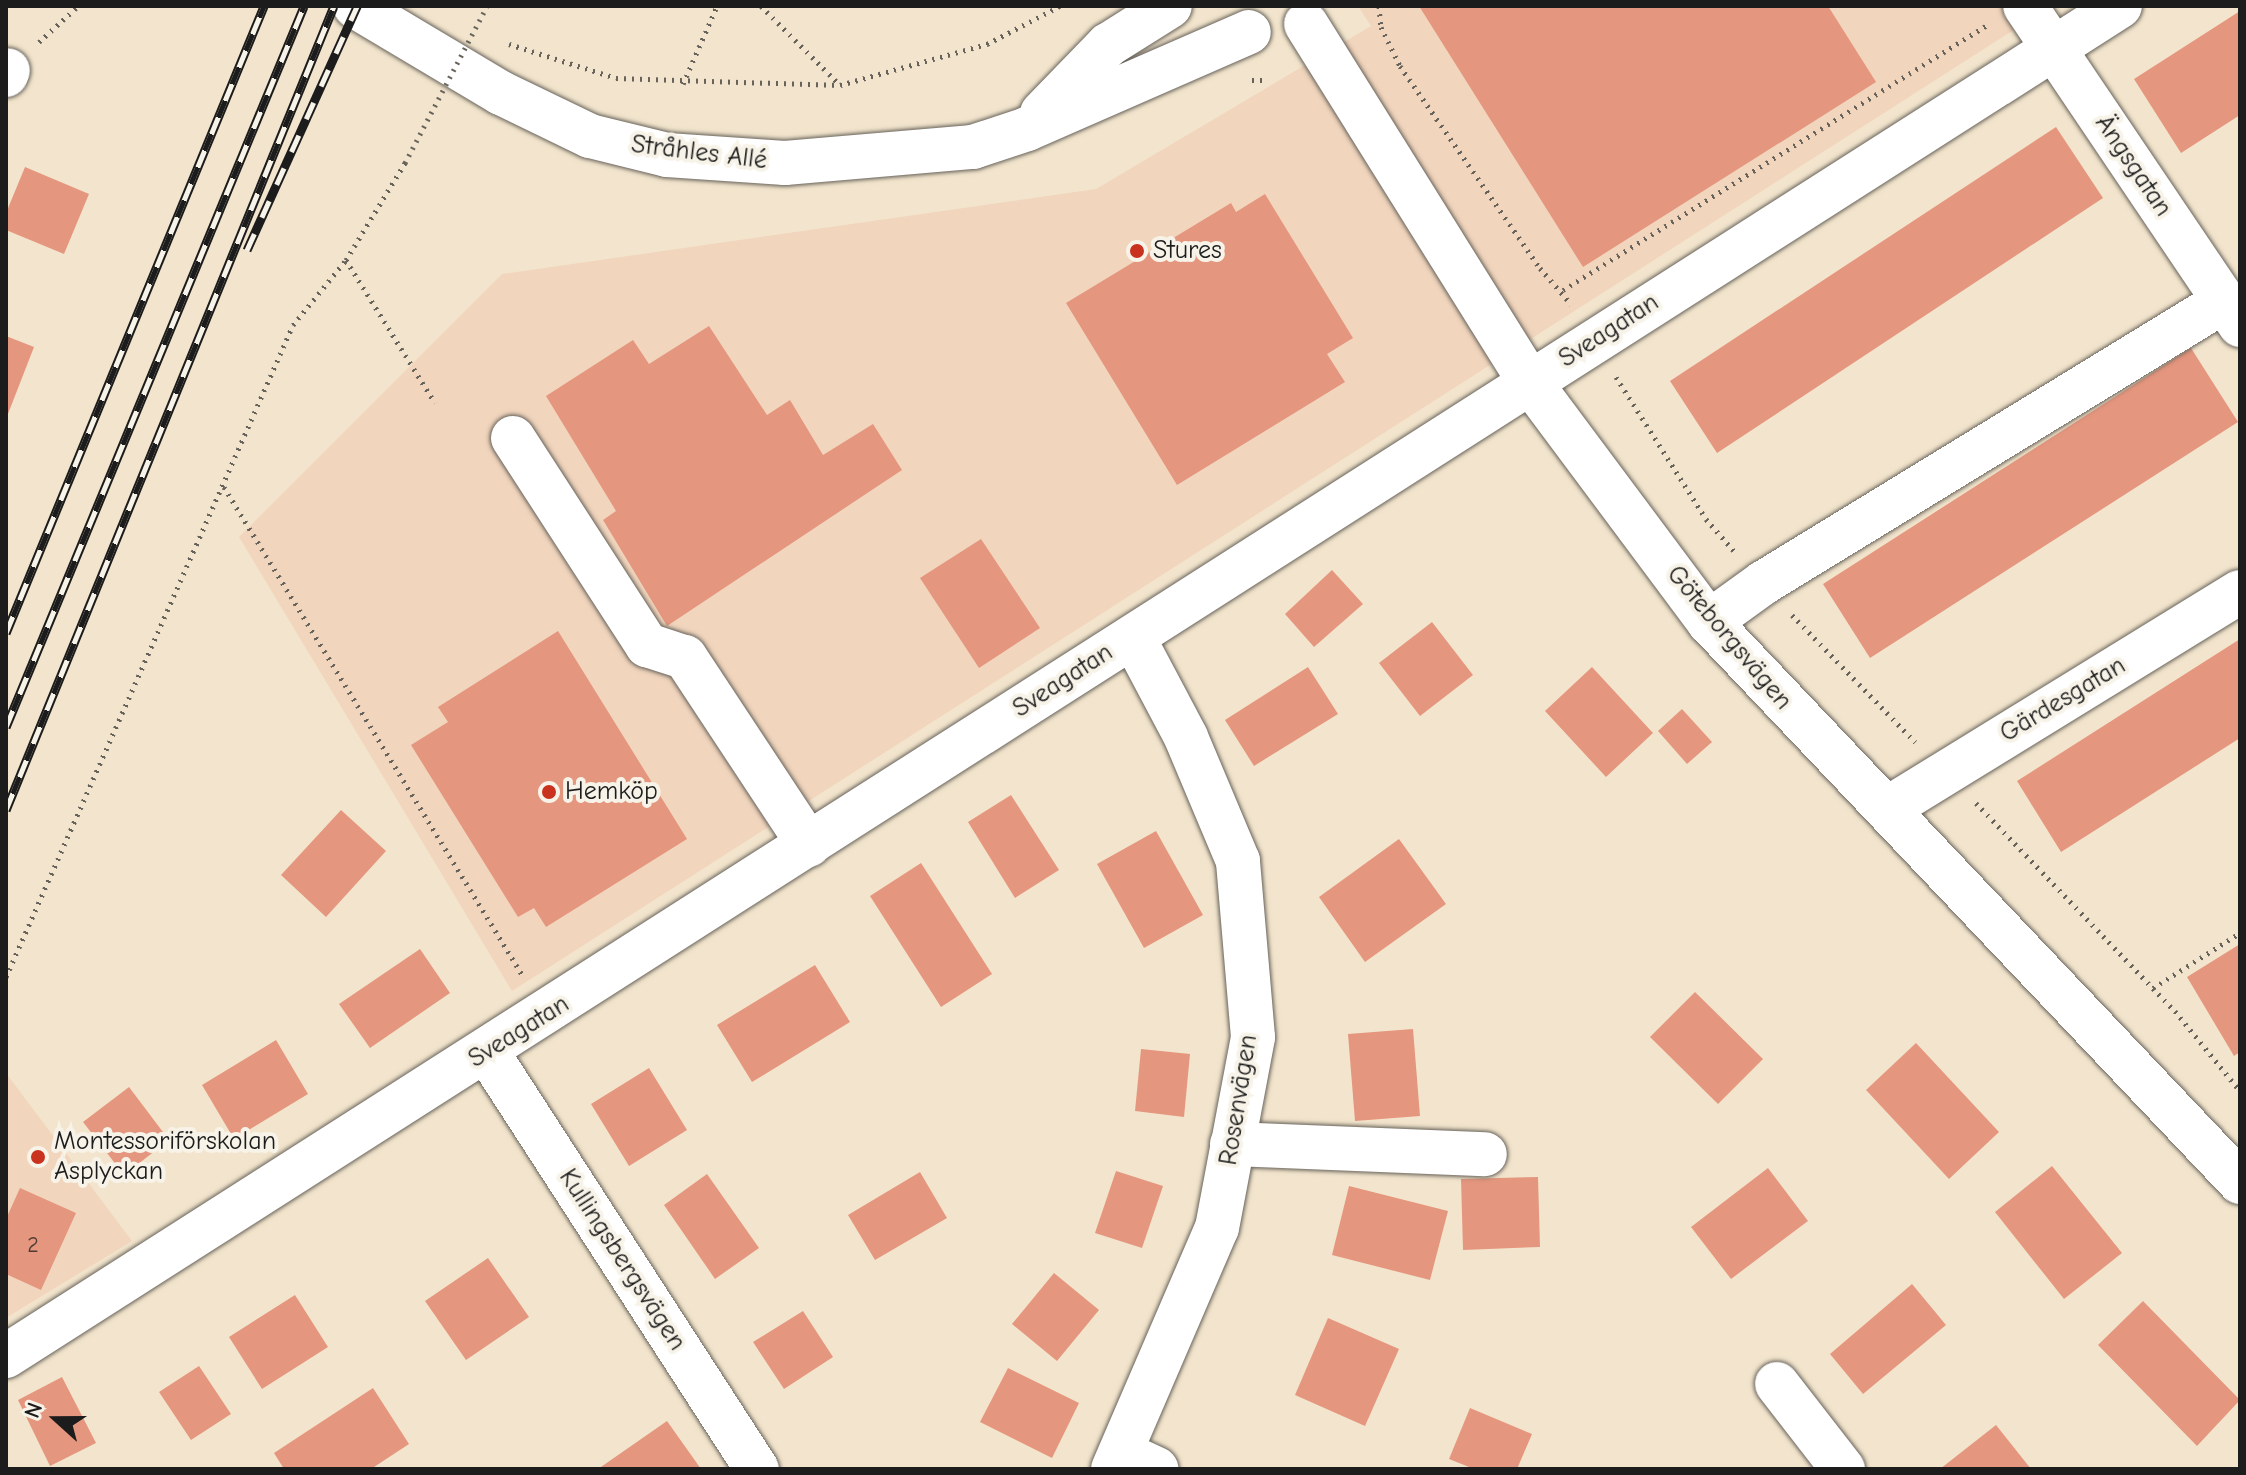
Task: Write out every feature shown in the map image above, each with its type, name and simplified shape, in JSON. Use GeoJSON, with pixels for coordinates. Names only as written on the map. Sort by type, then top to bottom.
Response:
{"type":"FeatureCollection","features":[{"type":"Feature","properties":{"kind":"street","name":"Stråhles Allé"},"geometry":{"type":"LineString","coordinates":[[355,6],[501,93],[590,136],[667,155],[832,161],[973,147],[1027,129],[1232,19],[1288,32],[1314,15]]}},
{"type":"Feature","properties":{"kind":"street","name":"Stråhles Allé"},"geometry":{"type":"LineString","coordinates":[[1027,129],[1108,45],[1170,6]]}},
{"type":"Feature","properties":{"kind":"street","name":"Sveagatan"},"geometry":{"type":"LineString","coordinates":[[6,1356],[547,1015],[2120,6]]}},
{"type":"Feature","properties":{"kind":"street","name":"Ängsgatan"},"geometry":{"type":"LineString","coordinates":[[2008,14],[2054,49],[2232,313]]}},
{"type":"Feature","properties":{"kind":"street","name":"Göteborgsvägen"},"geometry":{"type":"LineString","coordinates":[[1314,15],[1530,382],[1709,622],[2240,1182]]}},
{"type":"Feature","properties":{"kind":"street"},"geometry":{"type":"LineString","coordinates":[[1709,622],[1777,575],[2232,313]]}},
{"type":"Feature","properties":{"kind":"street"},"geometry":{"type":"LineString","coordinates":[[513,438],[647,645],[685,657],[809,845]]}},
{"type":"Feature","properties":{"kind":"street","name":"Gärdesgatan"},"geometry":{"type":"LineString","coordinates":[[1887,809],[2240,592]]}},
{"type":"Feature","properties":{"kind":"street","name":"Rosenvägen"},"geometry":{"type":"LineString","coordinates":[[1130,1464],[1217,1228],[1253,1037],[1238,861],[1186,737],[1133,637]]}},
{"type":"Feature","properties":{"kind":"street","name":"Kullingsbergsvägen"},"geometry":{"type":"LineString","coordinates":[[487,1052],[757,1469]]}},
{"type":"Feature","properties":{"kind":"street"},"geometry":{"type":"LineString","coordinates":[[1232,1144],[1485,1154]]}},
{"type":"Feature","properties":{"kind":"street"},"geometry":{"type":"LineString","coordinates":[[1777,1384],[1843,1469]]}},
{"type":"Feature","properties":{"kind":"path"},"geometry":{"type":"LineString","coordinates":[[7,72],[78,6]]}},
{"type":"Feature","properties":{"kind":"path"},"geometry":{"type":"LineString","coordinates":[[6,977],[293,325],[346,260],[405,163],[487,6]]}},
{"type":"Feature","properties":{"kind":"path"},"geometry":{"type":"LineString","coordinates":[[683,84],[717,6]]}},
{"type":"Feature","properties":{"kind":"path"},"geometry":{"type":"LineString","coordinates":[[761,6],[840,85]]}},
{"type":"Feature","properties":{"kind":"path"},"geometry":{"type":"LineString","coordinates":[[506,43],[616,78],[683,84],[840,85],[987,44],[1060,6]]}},
{"type":"Feature","properties":{"kind":"path"},"geometry":{"type":"LineString","coordinates":[[1563,290],[2008,14]]}},
{"type":"Feature","properties":{"kind":"path"},"geometry":{"type":"LineString","coordinates":[[466,26],[479,32]]}},
{"type":"Feature","properties":{"kind":"path"},"geometry":{"type":"LineString","coordinates":[[346,260],[435,403]]}},
{"type":"Feature","properties":{"kind":"path"},"geometry":{"type":"LineString","coordinates":[[224,487],[547,1015]]}},
{"type":"Feature","properties":{"kind":"path"},"geometry":{"type":"LineString","coordinates":[[2153,988],[2240,933]]}},
{"type":"Feature","properties":{"kind":"shaded area"},"geometry":{"type":"Polygon","coordinates":[[[1358,6],[2051,6],[512,991],[239,537],[502,274],[1096,189],[1371,26],[1358,6]]]}},
{"type":"Feature","properties":{"kind":"shaded area","name":"Montessoriförskolan Asplyckan"},"geometry":{"type":"Polygon","coordinates":[[[6,1073],[132,1241],[6,1318],[6,1073]]]}},
{"type":"Feature","properties":{"kind":"building"},"geometry":{"type":"Polygon","coordinates":[[[1419,6],[1828,6],[1876,82],[1583,267],[1419,6]]]}},
{"type":"Feature","properties":{"kind":"building"},"geometry":{"type":"Polygon","coordinates":[[[2240,11],[2240,115],[2181,153],[2134,79],[2240,11]]]}},
{"type":"Feature","properties":{"kind":"building"},"geometry":{"type":"Polygon","coordinates":[[[2056,127],[2103,198],[1717,453],[1670,381],[2056,127]]]}},
{"type":"Feature","properties":{"kind":"building"},"geometry":{"type":"Polygon","coordinates":[[[25,167],[89,194],[64,254],[6,230],[6,213],[25,167]]]}},
{"type":"Feature","properties":{"kind":"building"},"geometry":{"type":"Polygon","coordinates":[[[1265,194],[1353,338],[1327,354],[1345,382],[1177,485],[1066,303],[1231,203],[1236,212],[1265,194]]]}},
{"type":"Feature","properties":{"kind":"building"},"geometry":{"type":"Polygon","coordinates":[[[709,326],[767,415],[790,400],[823,455],[873,424],[902,470],[667,626],[603,520],[616,511],[546,396],[633,340],[649,364],[709,326]]]}},
{"type":"Feature","properties":{"kind":"building"},"geometry":{"type":"Polygon","coordinates":[[[6,336],[34,347],[6,419],[6,336]]]}},
{"type":"Feature","properties":{"kind":"building"},"geometry":{"type":"Polygon","coordinates":[[[2191,348],[2238,422],[1870,658],[1823,584],[2191,348]]]}},
{"type":"Feature","properties":{"kind":"building"},"geometry":{"type":"Polygon","coordinates":[[[981,539],[1040,628],[979,668],[920,578],[981,539]]]}},
{"type":"Feature","properties":{"kind":"building"},"geometry":{"type":"Polygon","coordinates":[[[1332,570],[1363,604],[1314,647],[1285,614],[1332,570]]]}},
{"type":"Feature","properties":{"kind":"building"},"geometry":{"type":"Polygon","coordinates":[[[1432,622],[1473,675],[1420,716],[1379,663],[1432,622]]]}},
{"type":"Feature","properties":{"kind":"building","name":"Hemköp"},"geometry":{"type":"Polygon","coordinates":[[[558,631],[687,839],[546,927],[534,908],[518,917],[411,745],[448,722],[438,707],[558,631]]]}},
{"type":"Feature","properties":{"kind":"building"},"geometry":{"type":"Polygon","coordinates":[[[2240,639],[2240,738],[2061,852],[2017,781],[2240,639]]]}},
{"type":"Feature","properties":{"kind":"building"},"geometry":{"type":"Polygon","coordinates":[[[1308,667],[1338,714],[1254,766],[1225,720],[1308,667]]]}},
{"type":"Feature","properties":{"kind":"building"},"geometry":{"type":"Polygon","coordinates":[[[1592,667],[1653,733],[1606,777],[1545,711],[1592,667]]]}},
{"type":"Feature","properties":{"kind":"building"},"geometry":{"type":"Polygon","coordinates":[[[1682,709],[1712,742],[1687,764],[1658,731],[1682,709]]]}},
{"type":"Feature","properties":{"kind":"building"},"geometry":{"type":"Polygon","coordinates":[[[1011,795],[1059,870],[1015,898],[968,822],[1011,795]]]}},
{"type":"Feature","properties":{"kind":"building"},"geometry":{"type":"Polygon","coordinates":[[[341,810],[386,851],[326,917],[281,875],[341,810]]]}},
{"type":"Feature","properties":{"kind":"building"},"geometry":{"type":"Polygon","coordinates":[[[1156,831],[1203,915],[1144,948],[1097,864],[1156,831]]]}},
{"type":"Feature","properties":{"kind":"building"},"geometry":{"type":"Polygon","coordinates":[[[1399,839],[1446,904],[1365,962],[1319,897],[1399,839]]]}},
{"type":"Feature","properties":{"kind":"building"},"geometry":{"type":"Polygon","coordinates":[[[921,863],[992,974],[941,1007],[870,896],[921,863]]]}},
{"type":"Feature","properties":{"kind":"building"},"geometry":{"type":"Polygon","coordinates":[[[2240,944],[2240,1052],[2234,1056],[2187,977],[2240,944]]]}},
{"type":"Feature","properties":{"kind":"building"},"geometry":{"type":"Polygon","coordinates":[[[420,949],[450,993],[370,1048],[339,1004],[420,949]]]}},
{"type":"Feature","properties":{"kind":"building"},"geometry":{"type":"Polygon","coordinates":[[[815,965],[850,1022],[752,1082],[717,1025],[815,965]]]}},
{"type":"Feature","properties":{"kind":"building"},"geometry":{"type":"Polygon","coordinates":[[[1695,992],[1763,1059],[1718,1104],[1650,1037],[1695,992]]]}},
{"type":"Feature","properties":{"kind":"building"},"geometry":{"type":"Polygon","coordinates":[[[1413,1029],[1420,1116],[1355,1121],[1348,1034],[1413,1029]]]}},
{"type":"Feature","properties":{"kind":"building"},"geometry":{"type":"Polygon","coordinates":[[[276,1040],[308,1094],[234,1139],[202,1085],[276,1040]]]}},
{"type":"Feature","properties":{"kind":"building"},"geometry":{"type":"Polygon","coordinates":[[[1916,1043],[1999,1132],[1949,1179],[1866,1090],[1916,1043]]]}},
{"type":"Feature","properties":{"kind":"building"},"geometry":{"type":"Polygon","coordinates":[[[1141,1049],[1190,1054],[1184,1117],[1135,1111],[1141,1049]]]}},
{"type":"Feature","properties":{"kind":"building"},"geometry":{"type":"Polygon","coordinates":[[[649,1068],[687,1130],[629,1166],[591,1104],[649,1068]]]}},
{"type":"Feature","properties":{"kind":"building"},"geometry":{"type":"Polygon","coordinates":[[[129,1087],[169,1140],[124,1175],[83,1122],[129,1087]]]}},
{"type":"Feature","properties":{"kind":"building"},"geometry":{"type":"Polygon","coordinates":[[[2052,1166],[2122,1253],[2064,1299],[1995,1212],[2052,1166]]]}},
{"type":"Feature","properties":{"kind":"building"},"geometry":{"type":"Polygon","coordinates":[[[1768,1168],[1808,1221],[1731,1279],[1691,1227],[1768,1168]]]}},
{"type":"Feature","properties":{"kind":"building"},"geometry":{"type":"Polygon","coordinates":[[[1116,1171],[1163,1186],[1142,1248],[1095,1233],[1116,1171]]]}},
{"type":"Feature","properties":{"kind":"building"},"geometry":{"type":"Polygon","coordinates":[[[920,1172],[947,1218],[875,1260],[848,1215],[920,1172]]]}},
{"type":"Feature","properties":{"kind":"building"},"geometry":{"type":"Polygon","coordinates":[[[707,1174],[759,1248],[715,1279],[664,1205],[707,1174]]]}},
{"type":"Feature","properties":{"kind":"building"},"geometry":{"type":"Polygon","coordinates":[[[1538,1177],[1540,1247],[1463,1250],[1461,1179],[1538,1177]]]}},
{"type":"Feature","properties":{"kind":"building"},"geometry":{"type":"Polygon","coordinates":[[[1349,1186],[1448,1211],[1430,1280],[1332,1255],[1349,1186]]]}},
{"type":"Feature","properties":{"kind":"building"},"geometry":{"type":"Polygon","coordinates":[[[20,1188],[76,1213],[41,1290],[6,1274],[6,1219],[20,1188]]]}},
{"type":"Feature","properties":{"kind":"building"},"geometry":{"type":"Polygon","coordinates":[[[488,1258],[529,1317],[466,1360],[425,1301],[488,1258]]]}},
{"type":"Feature","properties":{"kind":"building"},"geometry":{"type":"Polygon","coordinates":[[[1054,1273],[1099,1310],[1057,1361],[1012,1324],[1054,1273]]]}},
{"type":"Feature","properties":{"kind":"building"},"geometry":{"type":"Polygon","coordinates":[[[1912,1284],[1946,1325],[1863,1394],[1830,1354],[1912,1284]]]}},
{"type":"Feature","properties":{"kind":"building"},"geometry":{"type":"Polygon","coordinates":[[[295,1295],[328,1347],[262,1389],[229,1337],[295,1295]]]}},
{"type":"Feature","properties":{"kind":"building"},"geometry":{"type":"Polygon","coordinates":[[[2143,1301],[2240,1400],[2197,1446],[2098,1345],[2143,1301]]]}},
{"type":"Feature","properties":{"kind":"building"},"geometry":{"type":"Polygon","coordinates":[[[803,1311],[833,1357],[784,1389],[753,1342],[803,1311]]]}},
{"type":"Feature","properties":{"kind":"building"},"geometry":{"type":"Polygon","coordinates":[[[1328,1318],[1399,1349],[1365,1426],[1295,1395],[1328,1318]]]}},
{"type":"Feature","properties":{"kind":"building"},"geometry":{"type":"Polygon","coordinates":[[[199,1366],[231,1414],[191,1440],[159,1392],[199,1366]]]}},
{"type":"Feature","properties":{"kind":"building"},"geometry":{"type":"Polygon","coordinates":[[[1008,1368],[1079,1403],[1052,1458],[980,1422],[1008,1368]]]}},
{"type":"Feature","properties":{"kind":"building"},"geometry":{"type":"Polygon","coordinates":[[[62,1377],[96,1443],[50,1466],[18,1400],[62,1377]]]}},
{"type":"Feature","properties":{"kind":"building"},"geometry":{"type":"Polygon","coordinates":[[[373,1388],[409,1444],[371,1469],[284,1469],[274,1453],[373,1388]]]}},
{"type":"Feature","properties":{"kind":"building"},"geometry":{"type":"Polygon","coordinates":[[[1470,1408],[1532,1434],[1517,1469],[1474,1469],[1449,1459],[1470,1408]]]}},
{"type":"Feature","properties":{"kind":"building"},"geometry":{"type":"Polygon","coordinates":[[[667,1421],[701,1469],[598,1469],[667,1421]]]}},
{"type":"Feature","properties":{"kind":"building"},"geometry":{"type":"Polygon","coordinates":[[[1996,1425],[2031,1469],[1940,1469],[1996,1425]]]}},
{"type":"Feature","properties":{"kind":"railway"},"geometry":{"type":"LineString","coordinates":[[6,633],[264,6]]}},
{"type":"Feature","properties":{"kind":"railway"},"geometry":{"type":"LineString","coordinates":[[6,727],[304,6]]}},
{"type":"Feature","properties":{"kind":"railway"},"geometry":{"type":"LineString","coordinates":[[6,810],[334,6]]}},
{"type":"Feature","properties":{"kind":"railway"},"geometry":{"type":"LineString","coordinates":[[247,250],[357,6]]}},
{"type":"Feature","properties":{"kind":"place","name":"Stures"},"geometry":{"type":"Point","coordinates":[1137,251]}},
{"type":"Feature","properties":{"kind":"place","name":"Hemköp"},"geometry":{"type":"Point","coordinates":[549,792]}},
{"type":"Feature","properties":{"kind":"place","name":"Montessoriförskolan Asplyckan"},"geometry":{"type":"Point","coordinates":[38,1157]}}]}
